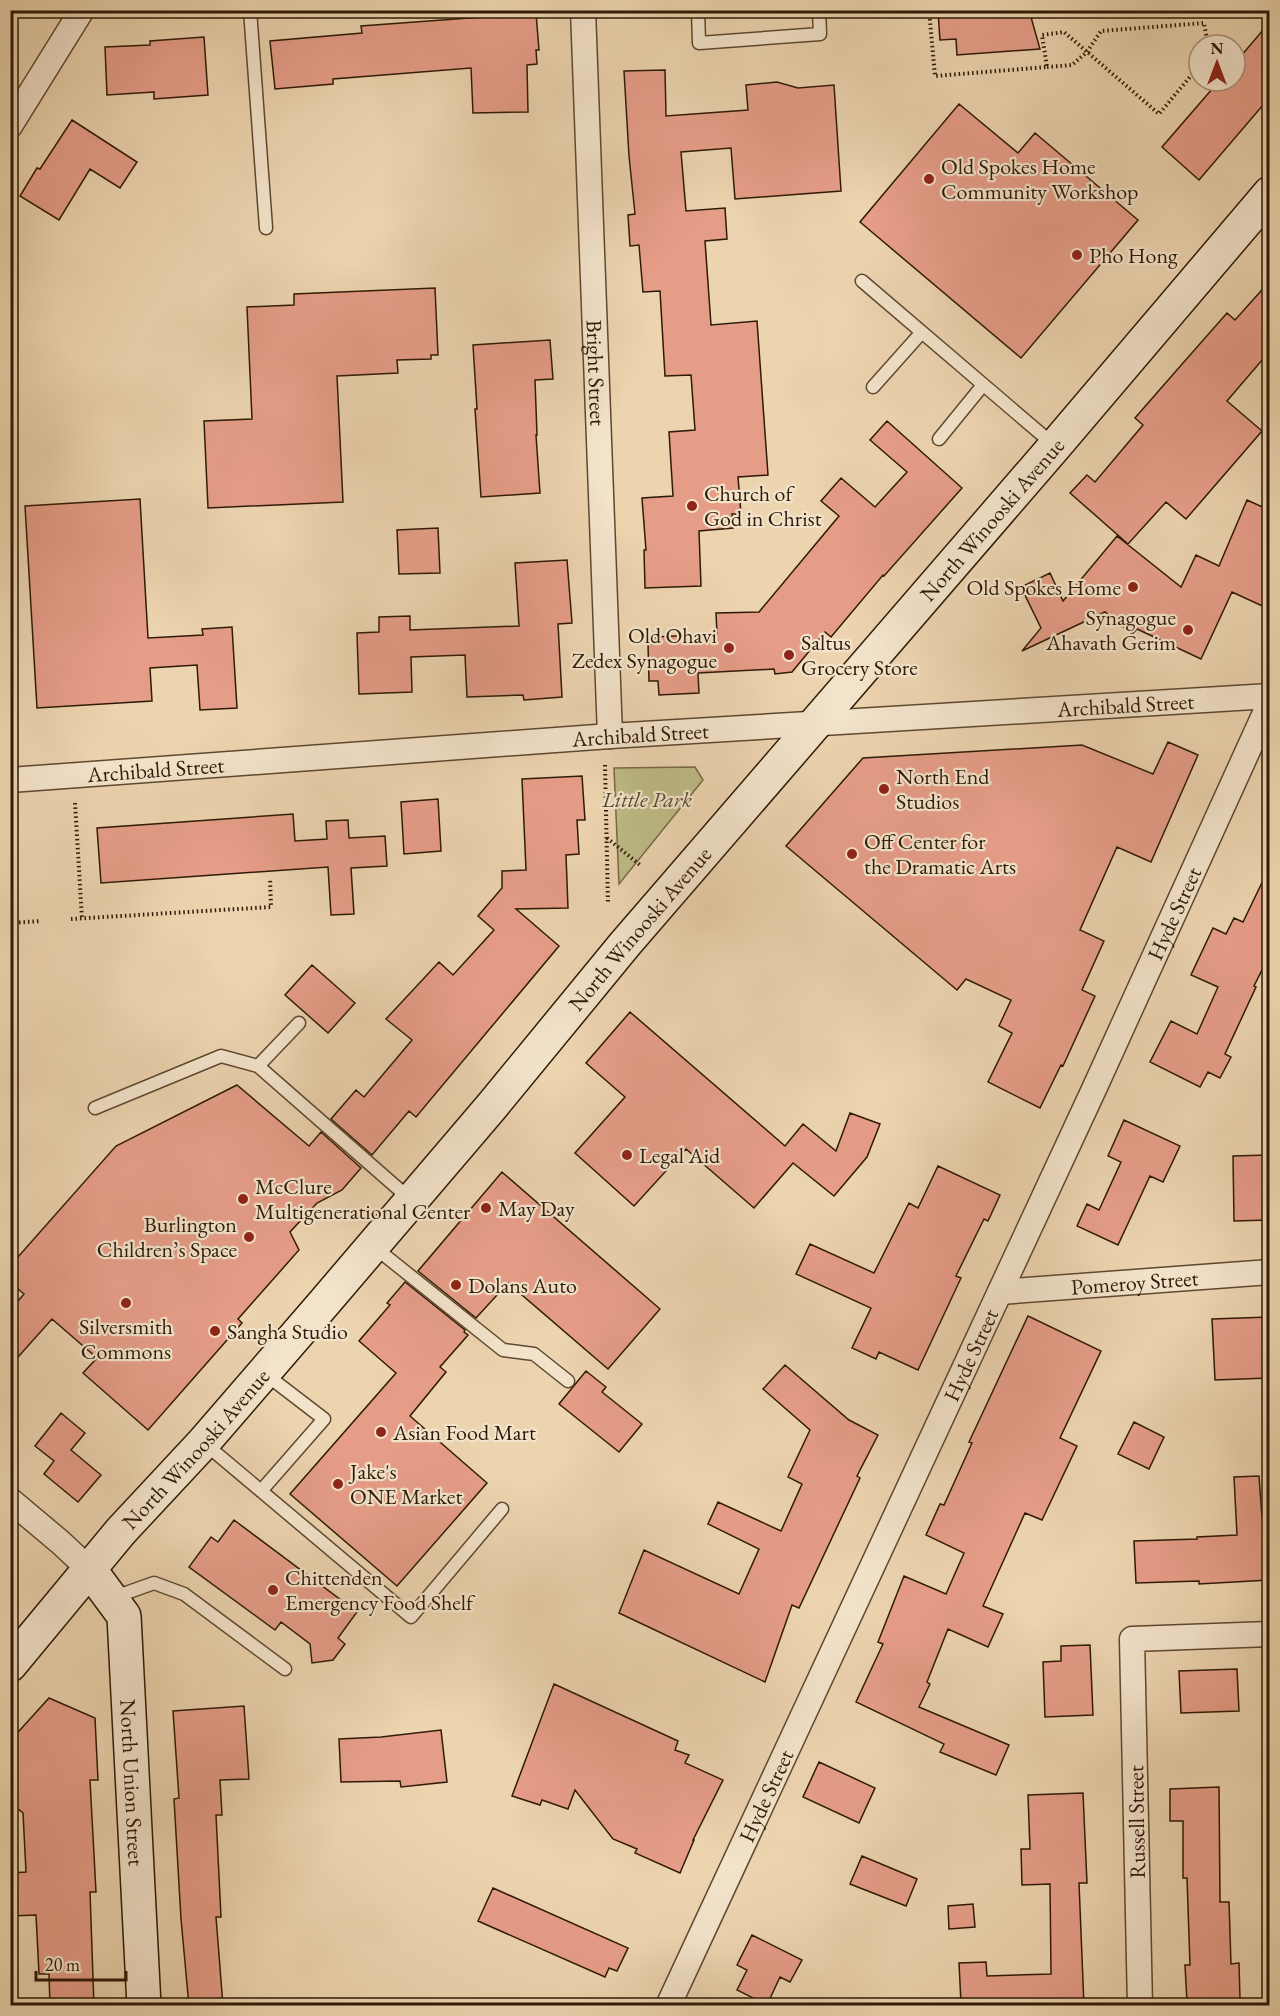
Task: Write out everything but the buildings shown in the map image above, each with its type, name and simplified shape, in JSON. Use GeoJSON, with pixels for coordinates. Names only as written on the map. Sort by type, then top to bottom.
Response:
{"type":"FeatureCollection","features":[{"type":"Feature","properties":{"kind":"main road","name":"North Winooski Avenue"},"geometry":{"type":"LineString","coordinates":[[10,1665],[121,1531],[203,1443],[626,944],[1055,446],[1269,193]]}},
{"type":"Feature","properties":{"kind":"main road","name":"North Union Street"},"geometry":{"type":"LineString","coordinates":[[90,1570],[124,1616],[144,2006]]}},
{"type":"Feature","properties":{"kind":"street"},"geometry":{"type":"LineString","coordinates":[[10,126],[82,10]]}},
{"type":"Feature","properties":{"kind":"street","name":"Bright Street"},"geometry":{"type":"LineString","coordinates":[[583,10],[610,736]]}},
{"type":"Feature","properties":{"kind":"street","name":"Archibald Street"},"geometry":{"type":"LineString","coordinates":[[10,780],[610,736],[1269,696]]}},
{"type":"Feature","properties":{"kind":"street","name":"Hyde Street"},"geometry":{"type":"LineString","coordinates":[[668,2006],[1000,1292],[1269,702]]}},
{"type":"Feature","properties":{"kind":"street","name":"Pomeroy Street"},"geometry":{"type":"LineString","coordinates":[[1000,1292],[1269,1272]]}},
{"type":"Feature","properties":{"kind":"street"},"geometry":{"type":"LineString","coordinates":[[10,1500],[90,1570]]}},
{"type":"Feature","properties":{"kind":"street","name":"Russell Street"},"geometry":{"type":"LineString","coordinates":[[1140,2006],[1132,1640],[1269,1634]]}},
{"type":"Feature","properties":{"kind":"lane"},"geometry":{"type":"LineString","coordinates":[[250,10],[266,228]]}},
{"type":"Feature","properties":{"kind":"lane"},"geometry":{"type":"LineString","coordinates":[[698,10],[699,43],[820,34],[819,10]]}},
{"type":"Feature","properties":{"kind":"lane"},"geometry":{"type":"LineString","coordinates":[[862,281],[1055,446]]}},
{"type":"Feature","properties":{"kind":"lane"},"geometry":{"type":"LineString","coordinates":[[873,387],[922,333]]}},
{"type":"Feature","properties":{"kind":"lane"},"geometry":{"type":"LineString","coordinates":[[939,439],[984,385]]}},
{"type":"Feature","properties":{"kind":"lane"},"geometry":{"type":"LineString","coordinates":[[258,1066],[299,1023]]}},
{"type":"Feature","properties":{"kind":"lane"},"geometry":{"type":"LineString","coordinates":[[95,1108],[222,1056],[258,1066],[411,1200]]}},
{"type":"Feature","properties":{"kind":"lane"},"geometry":{"type":"LineString","coordinates":[[372,1245],[503,1350],[534,1354],[568,1381]]}},
{"type":"Feature","properties":{"kind":"lane"},"geometry":{"type":"LineString","coordinates":[[261,1491],[324,1419],[263,1372]]}},
{"type":"Feature","properties":{"kind":"lane"},"geometry":{"type":"LineString","coordinates":[[203,1443],[411,1617],[502,1509]]}},
{"type":"Feature","properties":{"kind":"lane"},"geometry":{"type":"LineString","coordinates":[[111,1598],[154,1583],[184,1594],[285,1669]]}},
{"type":"Feature","properties":{"kind":"path"},"geometry":{"type":"LineString","coordinates":[[929,10],[935,76],[1072,65],[1087,52],[1101,31],[1204,23],[1206,33]]}},
{"type":"Feature","properties":{"kind":"path"},"geometry":{"type":"LineString","coordinates":[[1047,67],[1042,35],[1064,32],[1159,114],[1187,80]]}},
{"type":"Feature","properties":{"kind":"path"},"geometry":{"type":"LineString","coordinates":[[605,765],[608,904]]}},
{"type":"Feature","properties":{"kind":"path"},"geometry":{"type":"LineString","coordinates":[[74,799],[82,919]]}},
{"type":"Feature","properties":{"kind":"path"},"geometry":{"type":"LineString","coordinates":[[607,837],[640,865]]}},
{"type":"Feature","properties":{"kind":"path"},"geometry":{"type":"LineString","coordinates":[[71,919],[271,907],[270,878]]}},
{"type":"Feature","properties":{"kind":"path"},"geometry":{"type":"LineString","coordinates":[[10,923],[41,921]]}},
{"type":"Feature","properties":{"kind":"green space","name":"Little Park"},"geometry":{"type":"Polygon","coordinates":[[[695,767],[703,780],[619,884],[614,768],[695,767]]]}},
{"type":"Feature","properties":{"kind":"place","name":"Old Spokes Home Community Workshop"},"geometry":{"type":"Point","coordinates":[929,179]}},
{"type":"Feature","properties":{"kind":"place","name":"Pho Hong"},"geometry":{"type":"Point","coordinates":[1077,255]}},
{"type":"Feature","properties":{"kind":"place","name":"Church of God in Christ"},"geometry":{"type":"Point","coordinates":[692,506]}},
{"type":"Feature","properties":{"kind":"place","name":"Old Spokes Home"},"geometry":{"type":"Point","coordinates":[1133,587]}},
{"type":"Feature","properties":{"kind":"place","name":"Synagogue Ahavath Gerim"},"geometry":{"type":"Point","coordinates":[1188,630]}},
{"type":"Feature","properties":{"kind":"place","name":"Old Ohavi Zedex Synagogue"},"geometry":{"type":"Point","coordinates":[729,648]}},
{"type":"Feature","properties":{"kind":"place","name":"Saltus Grocery Store"},"geometry":{"type":"Point","coordinates":[789,655]}},
{"type":"Feature","properties":{"kind":"place","name":"North End Studios"},"geometry":{"type":"Point","coordinates":[884,789]}},
{"type":"Feature","properties":{"kind":"place","name":"Off Center for the Dramatic Arts"},"geometry":{"type":"Point","coordinates":[852,854]}},
{"type":"Feature","properties":{"kind":"place","name":"Legal Aid"},"geometry":{"type":"Point","coordinates":[627,1155]}},
{"type":"Feature","properties":{"kind":"place","name":"McClure Multigenerational Center"},"geometry":{"type":"Point","coordinates":[243,1199]}},
{"type":"Feature","properties":{"kind":"place","name":"May Day"},"geometry":{"type":"Point","coordinates":[486,1208]}},
{"type":"Feature","properties":{"kind":"place","name":"Burlington Children’s Space"},"geometry":{"type":"Point","coordinates":[249,1237]}},
{"type":"Feature","properties":{"kind":"place","name":"Dolans Auto"},"geometry":{"type":"Point","coordinates":[456,1285]}},
{"type":"Feature","properties":{"kind":"place","name":"Silversmith Commons"},"geometry":{"type":"Point","coordinates":[126,1303]}},
{"type":"Feature","properties":{"kind":"place","name":"Sangha Studio"},"geometry":{"type":"Point","coordinates":[215,1331]}},
{"type":"Feature","properties":{"kind":"place","name":"Asian Food Mart"},"geometry":{"type":"Point","coordinates":[381,1432]}},
{"type":"Feature","properties":{"kind":"place","name":"Jake's ONE Market"},"geometry":{"type":"Point","coordinates":[338,1484]}},
{"type":"Feature","properties":{"kind":"place","name":"Chittenden Emergency Food Shelf"},"geometry":{"type":"Point","coordinates":[273,1590]}}]}
